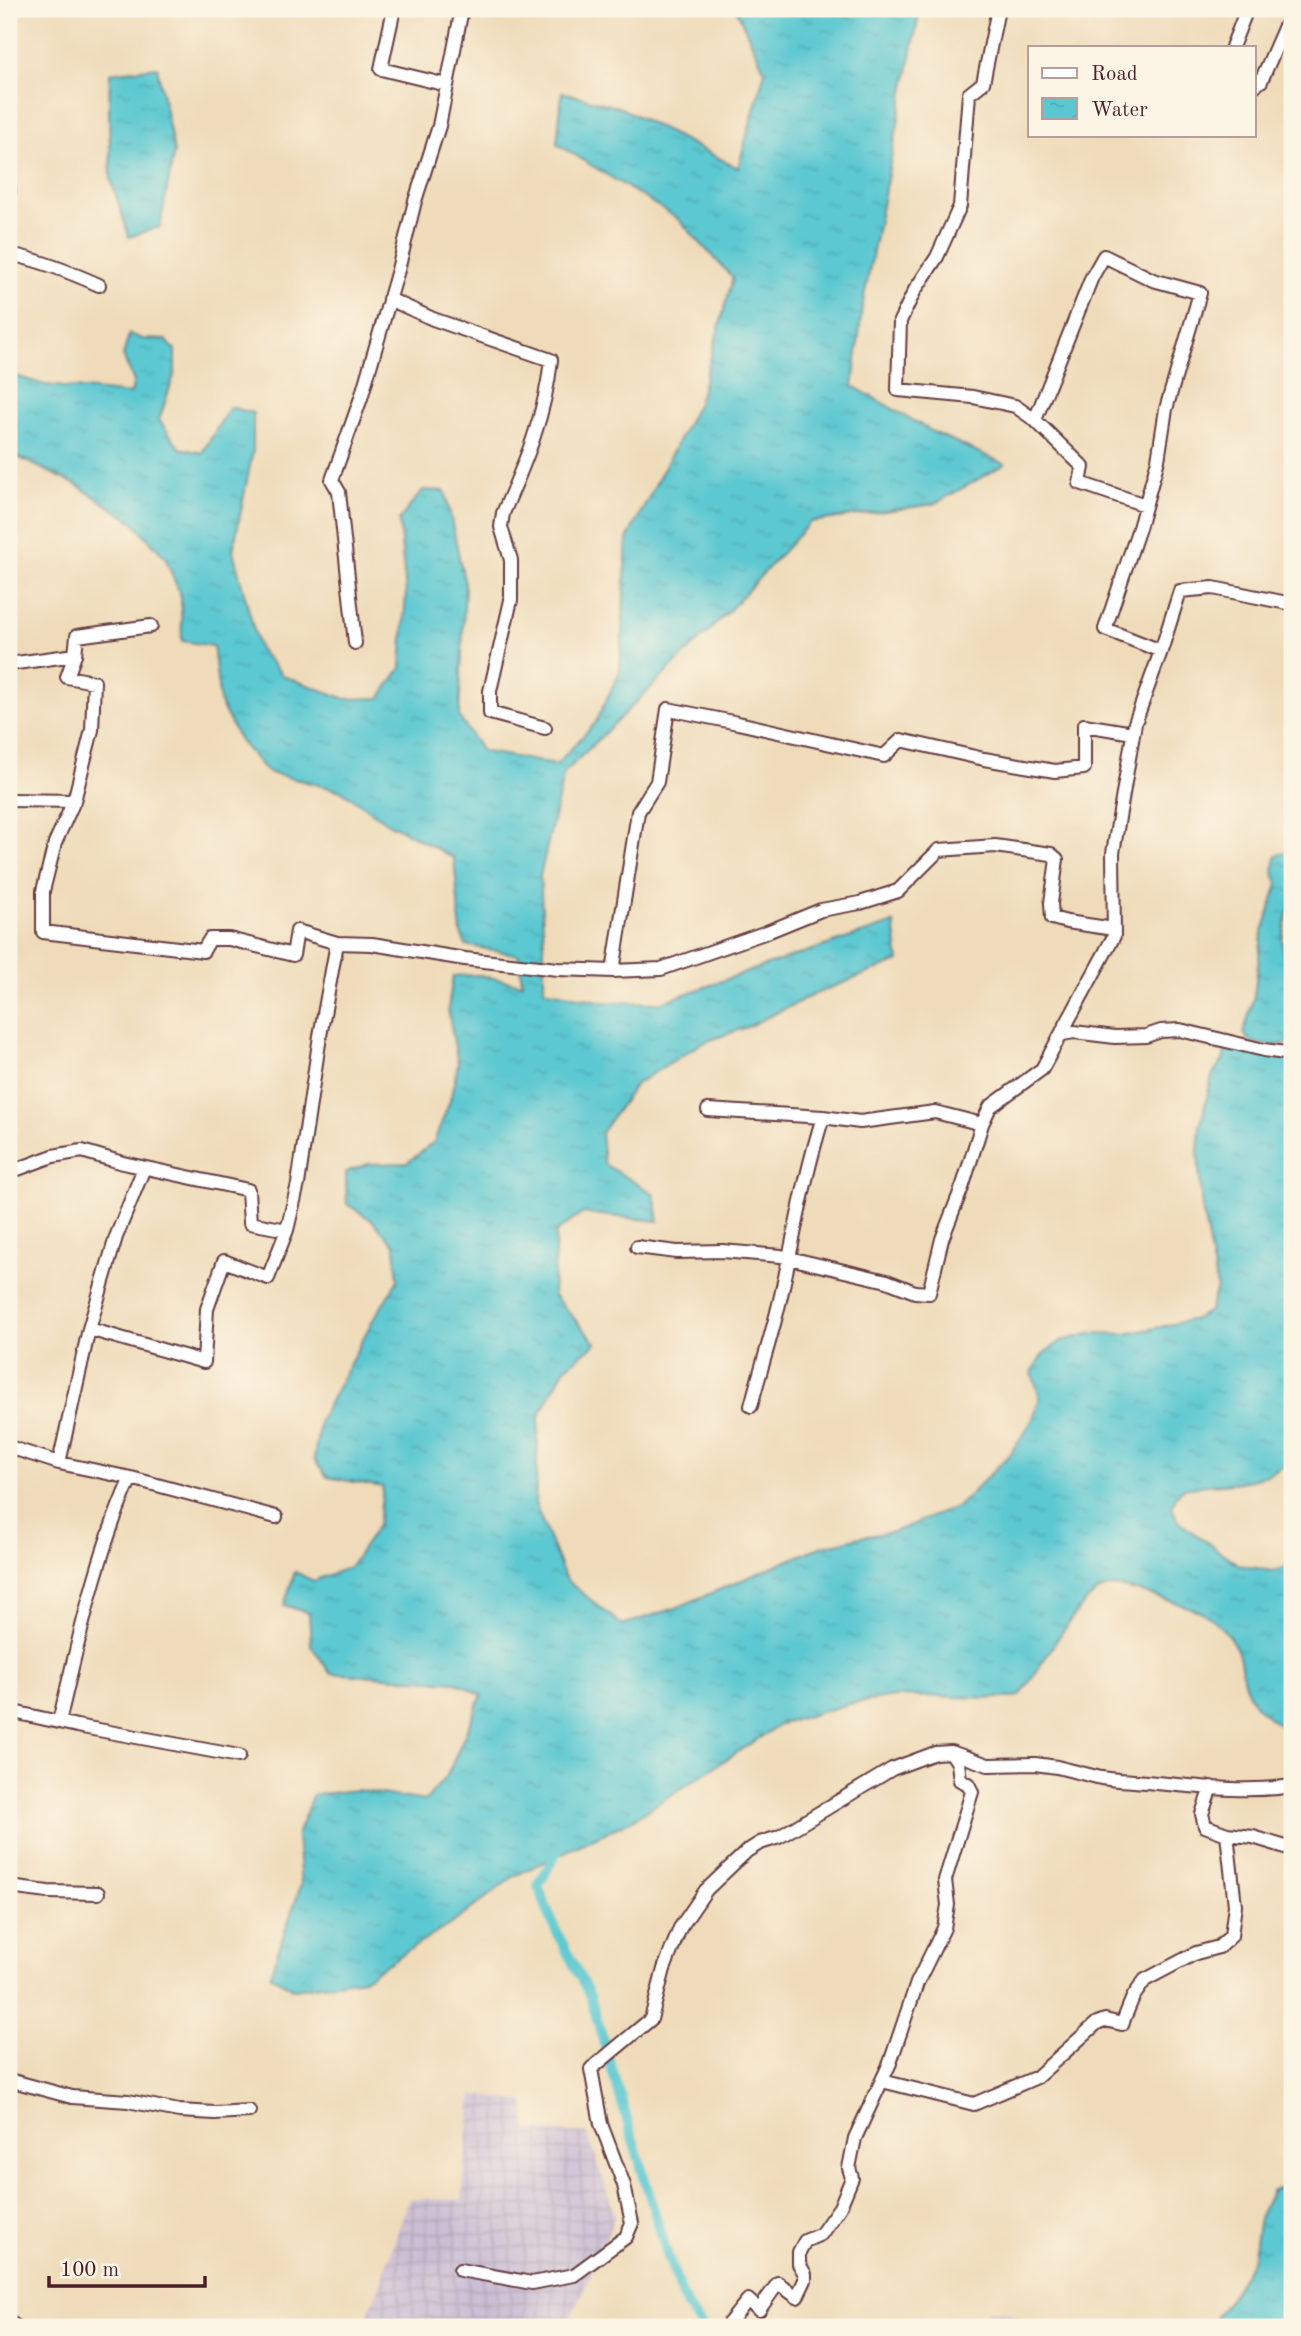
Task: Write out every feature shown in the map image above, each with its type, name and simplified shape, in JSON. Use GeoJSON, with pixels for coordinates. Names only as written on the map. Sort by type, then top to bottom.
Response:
{"type":"FeatureCollection","features":[{"type":"Feature","properties":{"kind":"street"},"geometry":{"type":"LineString","coordinates":[[394,9],[381,69],[447,85]]}},
{"type":"Feature","properties":{"kind":"street"},"geometry":{"type":"LineString","coordinates":[[355,643],[339,492],[332,480],[361,398],[415,201],[439,126],[462,9]]}},
{"type":"Feature","properties":{"kind":"street"},"geometry":{"type":"LineString","coordinates":[[998,9],[983,83],[969,93],[960,206],[937,257],[915,290],[900,321],[898,390],[974,397],[1015,406],[1035,420],[1083,467],[1080,483],[1145,505]]}},
{"type":"Feature","properties":{"kind":"street"},"geometry":{"type":"LineString","coordinates":[[1232,46],[1247,9]]}},
{"type":"Feature","properties":{"kind":"street"},"geometry":{"type":"LineString","coordinates":[[1256,85],[1261,81],[1292,10]]}},
{"type":"Feature","properties":{"kind":"street"},"geometry":{"type":"LineString","coordinates":[[9,254],[72,273],[99,285]]}},
{"type":"Feature","properties":{"kind":"street"},"geometry":{"type":"LineString","coordinates":[[1035,420],[1092,277],[1104,257],[1153,280],[1200,293],[1166,409],[1158,460],[1118,596],[1105,629],[1161,651]]}},
{"type":"Feature","properties":{"kind":"street"},"geometry":{"type":"LineString","coordinates":[[390,299],[433,319],[551,360],[548,389],[538,428],[503,513],[500,527],[511,560],[512,600],[490,691],[490,713],[545,728]]}},
{"type":"Feature","properties":{"kind":"street"},"geometry":{"type":"LineString","coordinates":[[637,1247],[677,1252],[722,1251],[789,1258],[887,1280],[915,1292],[929,1293],[942,1239],[990,1107],[1042,1069],[1114,936],[1112,853],[1133,733],[1180,591],[1213,588],[1292,604]]}},
{"type":"Feature","properties":{"kind":"street"},"geometry":{"type":"LineString","coordinates":[[151,626],[78,636],[67,677],[94,682],[92,730],[74,800],[55,843],[43,891],[43,932],[203,951],[210,939],[229,939],[293,955],[297,931],[337,943],[372,944],[558,969],[661,969],[821,910],[860,903],[898,891],[939,850],[995,846],[1051,854],[1057,859],[1051,903],[1052,918],[1114,929]]}},
{"type":"Feature","properties":{"kind":"street"},"geometry":{"type":"LineString","coordinates":[[9,664],[75,655]]}},
{"type":"Feature","properties":{"kind":"street"},"geometry":{"type":"LineString","coordinates":[[613,971],[638,811],[657,782],[668,709],[884,756],[901,740],[984,759],[1055,771],[1084,768],[1084,725],[1133,733]]}},
{"type":"Feature","properties":{"kind":"street"},"geometry":{"type":"LineString","coordinates":[[9,800],[74,800]]}},
{"type":"Feature","properties":{"kind":"street"},"geometry":{"type":"LineString","coordinates":[[89,1329],[204,1362],[207,1309],[224,1261],[268,1278],[287,1230],[298,1185],[337,943]]}},
{"type":"Feature","properties":{"kind":"street"},"geometry":{"type":"LineString","coordinates":[[1063,1034],[1074,1032],[1126,1037],[1180,1030],[1292,1054]]}},
{"type":"Feature","properties":{"kind":"street"},"geometry":{"type":"LineString","coordinates":[[708,1110],[860,1122],[934,1112],[982,1124]]}},
{"type":"Feature","properties":{"kind":"street"},"geometry":{"type":"LineString","coordinates":[[751,1406],[782,1294],[823,1117]]}},
{"type":"Feature","properties":{"kind":"street"},"geometry":{"type":"LineString","coordinates":[[9,1162],[18,1169],[53,1156],[82,1151],[144,1168],[248,1190],[250,1223],[287,1230]]}},
{"type":"Feature","properties":{"kind":"street"},"geometry":{"type":"LineString","coordinates":[[59,1463],[89,1329],[116,1237],[144,1168]]}},
{"type":"Feature","properties":{"kind":"street"},"geometry":{"type":"LineString","coordinates":[[9,1447],[59,1463],[131,1478],[276,1517]]}},
{"type":"Feature","properties":{"kind":"street"},"geometry":{"type":"LineString","coordinates":[[59,1722],[104,1552],[117,1508],[131,1478]]}},
{"type":"Feature","properties":{"kind":"street"},"geometry":{"type":"LineString","coordinates":[[9,1711],[239,1756]]}},
{"type":"Feature","properties":{"kind":"street"},"geometry":{"type":"LineString","coordinates":[[726,2327],[748,2300],[759,2310],[778,2283],[797,2297],[805,2280],[805,2274],[799,2264],[799,2252],[805,2241],[821,2234],[840,2207],[852,2178],[849,2168],[855,2138],[882,2081],[916,1983],[937,1943],[947,1916],[945,1880],[972,1792],[968,1784],[960,1780],[958,1763],[951,1752]]}},
{"type":"Feature","properties":{"kind":"street"},"geometry":{"type":"LineString","coordinates":[[460,2270],[532,2283],[574,2275],[626,2238],[632,2223],[624,2185],[601,2124],[591,2069],[651,2019],[664,1969],[680,1928],[706,1890],[747,1851],[760,1843],[779,1837],[892,1769],[935,1753],[951,1752],[988,1765],[1035,1764],[1057,1767],[1101,1778],[1211,1787],[1263,1789],[1292,1786]]}},
{"type":"Feature","properties":{"kind":"street"},"geometry":{"type":"LineString","coordinates":[[1211,1787],[1202,1814],[1205,1826],[1292,1849]]}},
{"type":"Feature","properties":{"kind":"street"},"geometry":{"type":"LineString","coordinates":[[882,2081],[974,2104],[1037,2077],[1097,2022],[1105,2020],[1122,2024],[1133,1997],[1145,1980],[1196,1953],[1219,1947],[1231,1936],[1235,1905],[1227,1833]]}},
{"type":"Feature","properties":{"kind":"street"},"geometry":{"type":"LineString","coordinates":[[9,1887],[48,1892],[98,1893]]}},
{"type":"Feature","properties":{"kind":"street"},"geometry":{"type":"LineString","coordinates":[[9,2080],[72,2097],[128,2101],[179,2111],[249,2111]]}},
{"type":"Feature","properties":{"kind":"street"},"geometry":{"type":"LineString","coordinates":[[9,2322],[16,2327]]}},
{"type":"Feature","properties":{"kind":"shaded area"},"geometry":{"type":"Polygon","coordinates":[[[472,2094],[524,2102],[526,2129],[588,2134],[615,2216],[585,2288],[566,2327],[362,2327],[378,2291],[409,2199],[462,2200],[472,2094]]]}},
{"type":"Feature","properties":{"kind":"shaded area"},"geometry":{"type":"Polygon","coordinates":[[[988,2310],[1008,2313],[1041,2327],[982,2327],[988,2310]]]}},
{"type":"Feature","properties":{"kind":"water"},"geometry":{"type":"Polygon","coordinates":[[[736,9],[920,9],[862,308],[853,386],[935,433],[1005,464],[934,504],[810,522],[725,615],[564,773],[540,876],[544,990],[604,1002],[660,1003],[894,923],[899,961],[815,994],[747,1027],[702,1043],[636,1084],[601,1133],[604,1164],[654,1194],[659,1221],[583,1213],[556,1232],[553,1295],[596,1343],[565,1368],[539,1416],[535,1504],[566,1580],[622,1625],[676,1608],[820,1547],[893,1532],[959,1506],[1010,1454],[1032,1421],[1040,1398],[1032,1372],[1044,1353],[1061,1341],[1093,1333],[1126,1334],[1195,1319],[1209,1311],[1217,1288],[1202,1207],[1198,1151],[1200,1127],[1212,1076],[1224,1059],[1225,1047],[1292,1060],[1292,1174],[1288,1187],[1292,1212],[1292,1458],[1269,1474],[1256,1479],[1184,1488],[1176,1496],[1172,1507],[1177,1519],[1187,1528],[1239,1565],[1272,1571],[1292,1566],[1292,1728],[1270,1719],[1254,1701],[1244,1682],[1234,1644],[1211,1618],[1200,1611],[1152,1595],[1114,1587],[1106,1588],[1083,1604],[1071,1619],[1020,1696],[902,1696],[848,1704],[781,1724],[632,1820],[514,1876],[457,1920],[363,1979],[294,1989],[270,1975],[301,1885],[297,1835],[313,1795],[356,1790],[425,1801],[448,1774],[482,1695],[456,1682],[330,1673],[311,1645],[309,1613],[284,1605],[295,1572],[313,1581],[350,1567],[378,1525],[383,1487],[327,1477],[314,1459],[320,1420],[373,1320],[398,1280],[395,1246],[373,1221],[347,1204],[346,1172],[368,1164],[407,1163],[434,1142],[450,1101],[458,1064],[448,1009],[453,976],[478,975],[522,984],[519,955],[466,945],[461,934],[454,858],[388,823],[342,791],[267,772],[240,741],[220,703],[213,646],[182,641],[181,597],[165,557],[132,521],[75,484],[9,453],[9,374],[45,385],[131,394],[134,381],[123,356],[129,334],[143,339],[166,340],[175,350],[175,372],[159,420],[180,448],[202,453],[230,407],[253,413],[253,450],[233,551],[259,649],[283,676],[346,699],[380,698],[401,668],[406,593],[399,520],[423,490],[445,491],[465,585],[459,717],[482,751],[556,765],[596,722],[620,671],[627,539],[698,403],[733,278],[677,218],[557,144],[562,92],[621,108],[738,168],[765,71],[736,9]]]}},
{"type":"Feature","properties":{"kind":"water"},"geometry":{"type":"Polygon","coordinates":[[[157,67],[174,152],[160,227],[129,237],[111,179],[110,73],[157,67]]]}},
{"type":"Feature","properties":{"kind":"water"},"geometry":{"type":"Polygon","coordinates":[[[1292,853],[1292,894],[1282,939],[1291,1037],[1286,1044],[1262,1044],[1250,1040],[1244,1032],[1254,996],[1262,935],[1278,884],[1273,870],[1277,855],[1292,853]]]}},
{"type":"Feature","properties":{"kind":"water"},"geometry":{"type":"Polygon","coordinates":[[[1292,2183],[1292,2327],[1208,2327],[1252,2261],[1259,2218],[1271,2192],[1292,2183]]]}},
{"type":"Feature","properties":{"kind":"waterway"},"geometry":{"type":"LineString","coordinates":[[560,1846],[538,1886],[555,1929],[590,1996],[668,2257],[687,2307],[703,2327]]}}]}
